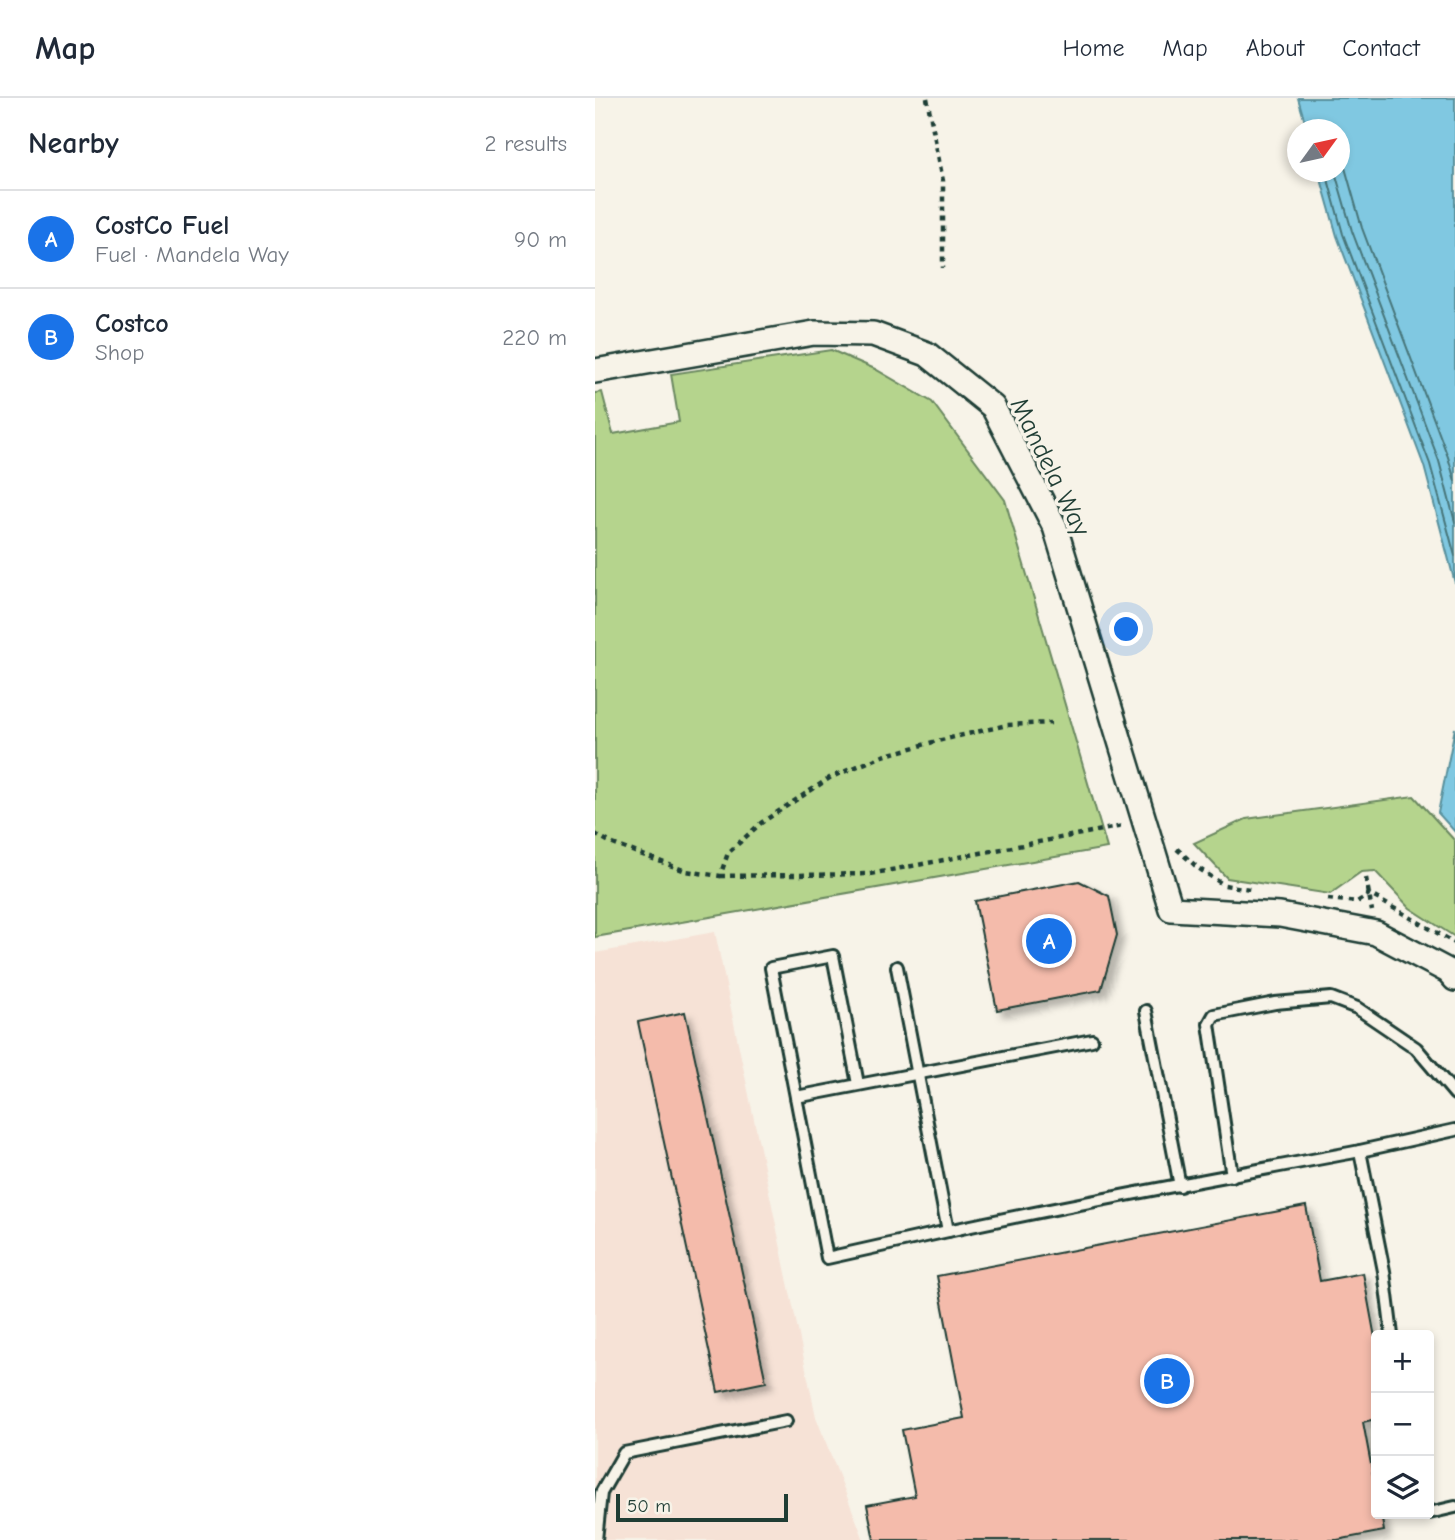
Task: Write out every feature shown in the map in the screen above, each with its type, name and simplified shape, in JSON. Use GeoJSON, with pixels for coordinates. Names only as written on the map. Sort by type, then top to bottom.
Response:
{"type":"FeatureCollection","features":[{"type":"Feature","properties":{"kind":"street","name":"Mandela Way"},"geometry":{"type":"LineString","coordinates":[[595,371],[814,333],[873,334],[927,354],[993,407],[1055,527],[1171,909],[1280,915],[1376,933],[1448,971],[1455,979]]}},
{"type":"Feature","properties":{"kind":"lane"},"geometry":{"type":"LineString","coordinates":[[858,1084],[833,956],[771,968],[827,1258],[1118,1195],[1232,1176],[1455,1130]]}},
{"type":"Feature","properties":{"kind":"lane"},"geometry":{"type":"LineString","coordinates":[[897,967],[948,1231]]}},
{"type":"Feature","properties":{"kind":"lane"},"geometry":{"type":"LineString","coordinates":[[1232,1176],[1209,1024],[1214,1015],[1275,1003],[1331,998],[1357,1008],[1416,1048],[1455,1094]]}},
{"type":"Feature","properties":{"kind":"lane"},"geometry":{"type":"LineString","coordinates":[[1146,1012],[1180,1186]]}},
{"type":"Feature","properties":{"kind":"lane"},"geometry":{"type":"LineString","coordinates":[[796,1097],[1092,1040]]}},
{"type":"Feature","properties":{"kind":"lane"},"geometry":{"type":"LineString","coordinates":[[1360,1151],[1384,1271],[1391,1330]]}},
{"type":"Feature","properties":{"kind":"lane"},"geometry":{"type":"LineString","coordinates":[[596,1540],[601,1493],[624,1453],[786,1421]]}},
{"type":"Feature","properties":{"kind":"lane"},"geometry":{"type":"LineString","coordinates":[[1434,1512],[1455,1507]]}},
{"type":"Feature","properties":{"kind":"path"},"geometry":{"type":"LineString","coordinates":[[927,98],[943,181],[943,268]]}},
{"type":"Feature","properties":{"kind":"path"},"geometry":{"type":"LineString","coordinates":[[720,876],[728,853],[761,823],[831,777],[883,756],[937,741],[1007,725],[1051,723]]}},
{"type":"Feature","properties":{"kind":"path"},"geometry":{"type":"LineString","coordinates":[[595,834],[613,844],[686,871],[720,876],[870,874],[1144,822]]}},
{"type":"Feature","properties":{"kind":"path"},"geometry":{"type":"LineString","coordinates":[[1366,878],[1376,933]]}},
{"type":"Feature","properties":{"kind":"shaded area"},"geometry":{"type":"Polygon","coordinates":[[[715,932],[816,1417],[864,1540],[599,1540],[595,1537],[595,953],[715,932]]]}},
{"type":"Feature","properties":{"kind":"green space"},"geometry":{"type":"Polygon","coordinates":[[[831,350],[875,369],[932,402],[1005,500],[1107,848],[595,937],[595,393],[602,392],[613,434],[679,422],[671,374],[831,350]]]}},
{"type":"Feature","properties":{"kind":"green space"},"geometry":{"type":"Polygon","coordinates":[[[1414,796],[1455,841],[1455,937],[1410,908],[1375,871],[1361,872],[1330,894],[1227,878],[1194,843],[1246,819],[1414,796]]]}},
{"type":"Feature","properties":{"kind":"water"},"geometry":{"type":"Polygon","coordinates":[[[1298,98],[1455,98],[1455,583],[1424,466],[1337,236],[1322,182],[1350,182],[1350,119],[1304,119],[1298,98]]]}},
{"type":"Feature","properties":{"kind":"water"},"geometry":{"type":"Polygon","coordinates":[[[1455,728],[1455,832],[1438,813],[1455,728]]]}},
{"type":"Feature","properties":{"kind":"building"},"geometry":{"type":"Polygon","coordinates":[[[1079,881],[1109,896],[1117,935],[1101,990],[997,1010],[975,901],[1079,881]]]}},
{"type":"Feature","properties":{"kind":"building"},"geometry":{"type":"Polygon","coordinates":[[[685,1012],[766,1382],[718,1392],[638,1022],[685,1012]]]}},
{"type":"Feature","properties":{"kind":"building"},"geometry":{"type":"Polygon","coordinates":[[[1306,1206],[1320,1281],[1363,1273],[1374,1330],[1371,1330],[1371,1420],[1363,1422],[1371,1464],[1371,1519],[1382,1519],[1384,1531],[1337,1540],[874,1540],[867,1505],[915,1496],[902,1430],[964,1418],[937,1276],[1306,1206]]]}},
{"type":"Feature","properties":{"kind":"place","name":"CostCo Fuel"},"geometry":{"type":"Point","coordinates":[1049,941]}},
{"type":"Feature","properties":{"kind":"place","name":"Costco"},"geometry":{"type":"Point","coordinates":[1167,1381]}}]}
